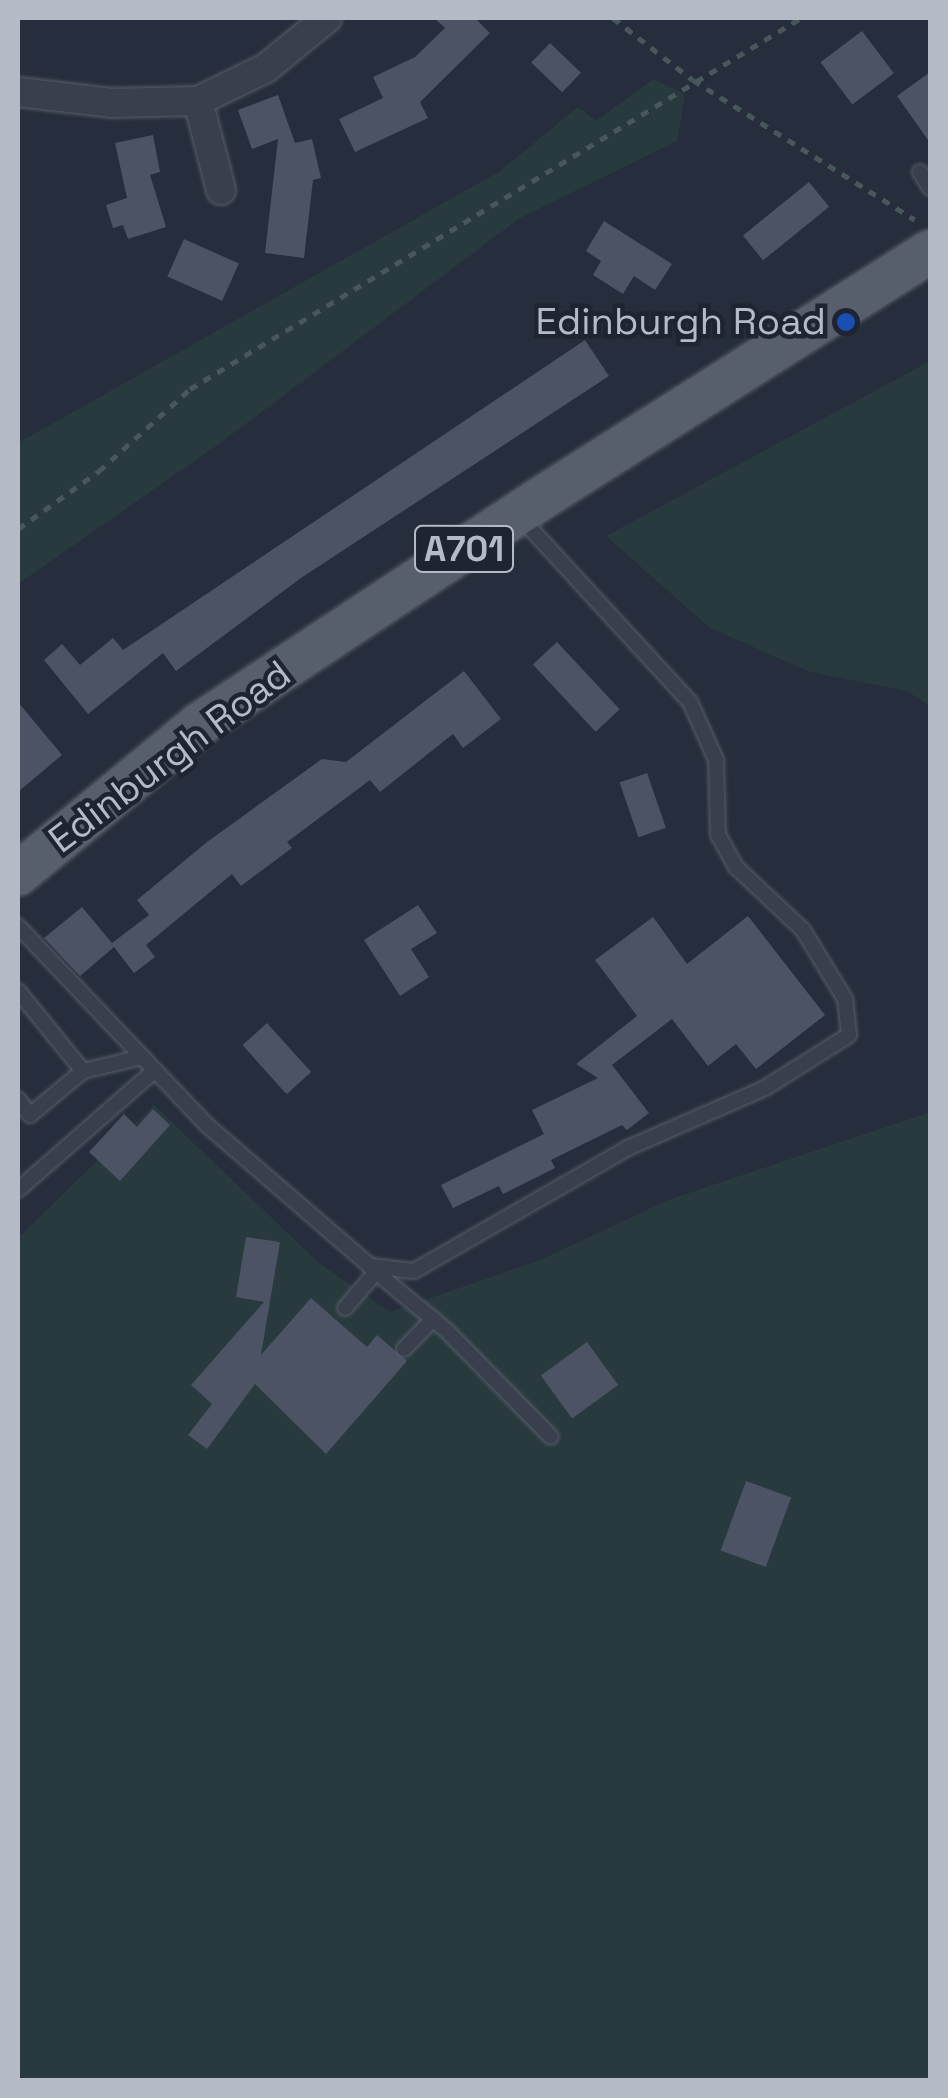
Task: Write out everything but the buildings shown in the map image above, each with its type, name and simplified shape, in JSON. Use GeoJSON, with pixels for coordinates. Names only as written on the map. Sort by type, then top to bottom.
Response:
{"type":"FeatureCollection","features":[{"type":"Feature","properties":{"kind":"main road","name":"Edinburgh Road"},"geometry":{"type":"LineString","coordinates":[[18,874],[200,724],[517,514],[930,252]]}},
{"type":"Feature","properties":{"kind":"street"},"geometry":{"type":"LineString","coordinates":[[18,92],[111,103],[198,101],[266,68],[328,18]]}},
{"type":"Feature","properties":{"kind":"street"},"geometry":{"type":"LineString","coordinates":[[198,101],[221,190]]}},
{"type":"Feature","properties":{"kind":"lane"},"geometry":{"type":"LineString","coordinates":[[920,172],[930,188]]}},
{"type":"Feature","properties":{"kind":"lane"},"geometry":{"type":"LineString","coordinates":[[373,1269],[414,1271],[630,1147],[765,1088],[849,1035],[845,999],[803,930],[736,867],[718,835],[716,760],[690,702],[517,514]]}},
{"type":"Feature","properties":{"kind":"lane"},"geometry":{"type":"LineString","coordinates":[[18,926],[208,1126],[432,1319],[551,1437]]}},
{"type":"Feature","properties":{"kind":"lane"},"geometry":{"type":"LineString","coordinates":[[18,991],[83,1071]]}},
{"type":"Feature","properties":{"kind":"lane"},"geometry":{"type":"LineString","coordinates":[[18,1099],[30,1115],[83,1071],[142,1057]]}},
{"type":"Feature","properties":{"kind":"lane"},"geometry":{"type":"LineString","coordinates":[[18,1190],[154,1070]]}},
{"type":"Feature","properties":{"kind":"lane"},"geometry":{"type":"LineString","coordinates":[[346,1308],[373,1269]]}},
{"type":"Feature","properties":{"kind":"lane"},"geometry":{"type":"LineString","coordinates":[[404,1349],[432,1319]]}},
{"type":"Feature","properties":{"kind":"path"},"geometry":{"type":"LineString","coordinates":[[612,18],[693,80],[930,229]]}},
{"type":"Feature","properties":{"kind":"path"},"geometry":{"type":"LineString","coordinates":[[18,529],[99,470],[190,388],[800,18]]}},
{"type":"Feature","properties":{"kind":"shaded area"},"geometry":{"type":"Polygon","coordinates":[[[653,79],[685,94],[677,141],[520,218],[219,444],[18,584],[18,443],[500,171],[578,107],[596,121],[653,79]]]}},
{"type":"Feature","properties":{"kind":"shaded area"},"geometry":{"type":"Polygon","coordinates":[[[930,361],[930,706],[907,691],[810,672],[710,628],[606,536],[930,361]]]}},
{"type":"Feature","properties":{"kind":"shaded area"},"geometry":{"type":"Polygon","coordinates":[[[154,1105],[319,1263],[390,1312],[540,1260],[668,1200],[930,1112],[930,2080],[18,2080],[18,1238],[154,1105]]]}},
{"type":"Feature","properties":{"kind":"place","name":"Edinburgh Road"},"geometry":{"type":"Point","coordinates":[846,322]}}]}
